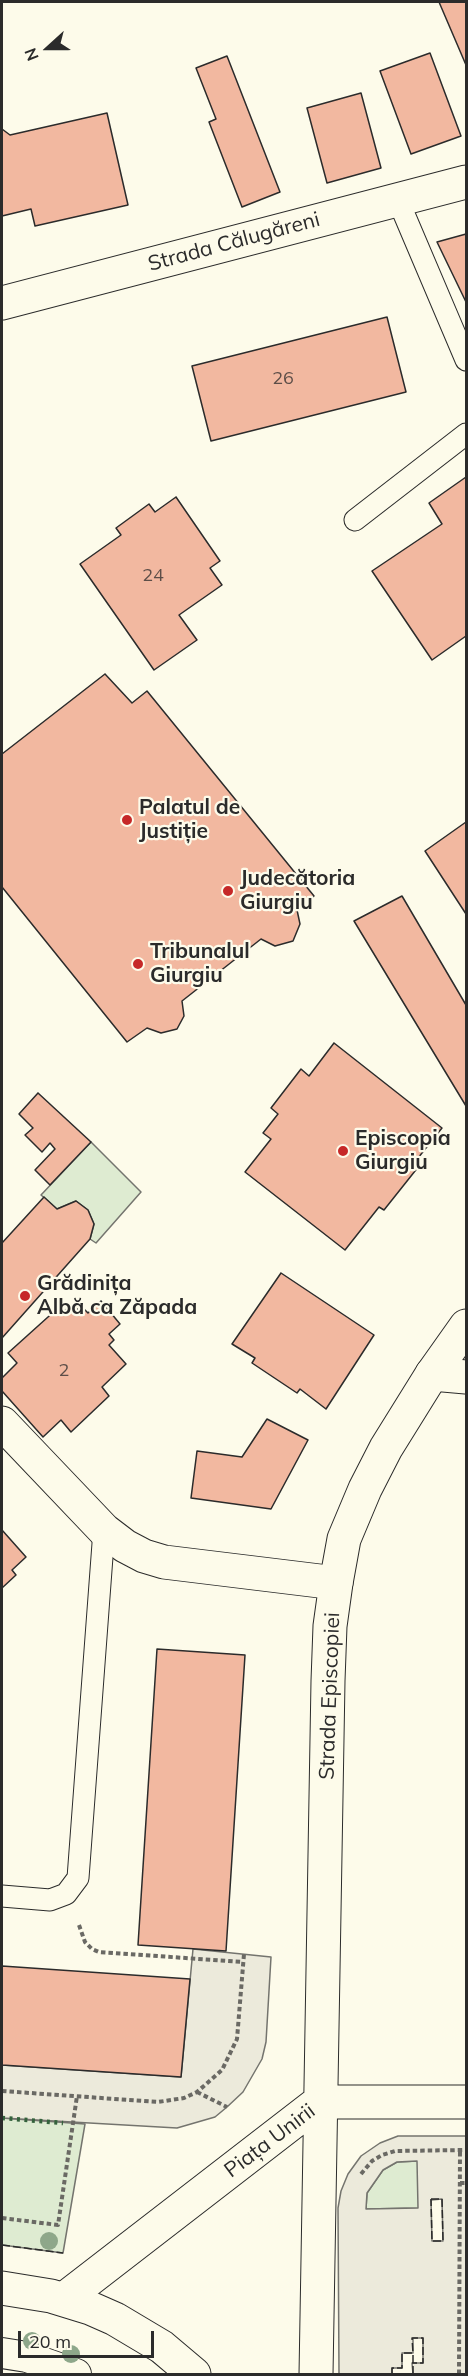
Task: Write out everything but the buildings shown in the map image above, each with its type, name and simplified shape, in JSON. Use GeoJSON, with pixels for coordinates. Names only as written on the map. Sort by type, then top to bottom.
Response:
{"type":"FeatureCollection","features":[{"type":"Feature","properties":{"kind":"street","name":"Strada Călugăreni"},"geometry":{"type":"LineString","coordinates":[[2,303],[466,182]]}},
{"type":"Feature","properties":{"kind":"street","name":"Strada Episcopiei"},"geometry":{"type":"LineString","coordinates":[[320,2102],[330,1626],[344,1539],[365,1489],[386,1448],[432,1374],[466,1326]]}},
{"type":"Feature","properties":{"kind":"street"},"geometry":{"type":"LineString","coordinates":[[432,1374],[466,1377]]}},
{"type":"Feature","properties":{"kind":"street"},"geometry":{"type":"LineString","coordinates":[[2,1423],[104,1530],[125,1546],[144,1556],[164,1562],[336,1583]]}},
{"type":"Feature","properties":{"kind":"street"},"geometry":{"type":"LineString","coordinates":[[320,2102],[466,2102]]}},
{"type":"Feature","properties":{"kind":"street","name":"Piața Unirii"},"geometry":{"type":"LineString","coordinates":[[64,2299],[320,2102]]}},
{"type":"Feature","properties":{"kind":"street","name":"Piața Unirii"},"geometry":{"type":"LineString","coordinates":[[316,2374],[320,2102]]}},
{"type":"Feature","properties":{"kind":"street"},"geometry":{"type":"LineString","coordinates":[[2,2288],[64,2299],[90,2308],[127,2325],[167,2351],[194,2374]]}},
{"type":"Feature","properties":{"kind":"street"},"geometry":{"type":"LineString","coordinates":[[17,2362],[75,2374]]}},
{"type":"Feature","properties":{"kind":"lane"},"geometry":{"type":"LineString","coordinates":[[398,200],[466,360]]}},
{"type":"Feature","properties":{"kind":"lane"},"geometry":{"type":"LineString","coordinates":[[355,520],[466,434]]}},
{"type":"Feature","properties":{"kind":"lane"},"geometry":{"type":"LineString","coordinates":[[2,1896],[50,1899],[66,1894],[78,1878],[104,1530]]}},
{"type":"Feature","properties":{"kind":"path"},"geometry":{"type":"LineString","coordinates":[[66,1894],[86,1941],[92,1949],[99,1952],[243,1962]]}},
{"type":"Feature","properties":{"kind":"path"},"geometry":{"type":"LineString","coordinates":[[2,2091],[158,2102],[184,2098],[197,2092],[222,2070],[237,2039],[244,1954]]}},
{"type":"Feature","properties":{"kind":"path"},"geometry":{"type":"LineString","coordinates":[[197,2092],[227,2107]]}},
{"type":"Feature","properties":{"kind":"path"},"geometry":{"type":"LineString","coordinates":[[2,2218],[58,2225],[77,2097]]}},
{"type":"Feature","properties":{"kind":"path"},"geometry":{"type":"LineString","coordinates":[[459,2374],[460,2150]]}},
{"type":"Feature","properties":{"kind":"path"},"geometry":{"type":"LineString","coordinates":[[359,2179],[372,2162],[382,2155],[395,2151],[466,2150]]}},
{"type":"Feature","properties":{"kind":"path"},"geometry":{"type":"LineString","coordinates":[[460,2183],[466,2183]]}},
{"type":"Feature","properties":{"kind":"path"},"geometry":{"type":"LineString","coordinates":[[459,2286],[466,2286]]}},
{"type":"Feature","properties":{"kind":"green space"},"geometry":{"type":"Polygon","coordinates":[[[91,1142],[141,1192],[96,1243],[90,1239],[94,1224],[88,1210],[76,1201],[57,1209],[41,1195],[91,1142]]]}},
{"type":"Feature","properties":{"kind":"green space"},"geometry":{"type":"Polygon","coordinates":[[[2,2118],[85,2124],[63,2253],[2,2245],[2,2118]]]}},
{"type":"Feature","properties":{"kind":"green space"},"geometry":{"type":"Polygon","coordinates":[[[418,2161],[419,2208],[366,2209],[367,2193],[383,2170],[397,2162],[418,2161]]]}},
{"type":"Feature","properties":{"kind":"shaded area"},"geometry":{"type":"Polygon","coordinates":[[[193,1949],[271,1957],[266,2042],[262,2059],[243,2092],[227,2107],[215,2117],[177,2128],[2,2118],[2,2065],[181,2077],[193,1949]]]}},
{"type":"Feature","properties":{"kind":"shaded area"},"geometry":{"type":"Polygon","coordinates":[[[398,2136],[466,2136],[466,2374],[413,2374],[412,2363],[423,2363],[423,2338],[413,2338],[413,2353],[402,2353],[402,2368],[392,2368],[392,2374],[339,2374],[338,2208],[341,2191],[348,2174],[361,2156],[380,2143],[398,2136]],[[417,2161],[397,2162],[383,2170],[367,2193],[366,2209],[418,2208],[417,2161]],[[442,2199],[431,2200],[432,2241],[443,2241],[442,2199]]]}},
{"type":"Feature","properties":{"kind":"hedge"},"geometry":{"type":"LineString","coordinates":[[2,2118],[63,2123]]}},
{"type":"Feature","properties":{"kind":"fence"},"geometry":{"type":"LineString","coordinates":[[431,2199],[442,2199],[443,2241],[432,2241],[431,2199]]}},
{"type":"Feature","properties":{"kind":"fence"},"geometry":{"type":"LineString","coordinates":[[2,2245],[63,2253]]}},
{"type":"Feature","properties":{"kind":"fence"},"geometry":{"type":"LineString","coordinates":[[392,2374],[392,2368],[402,2368],[402,2353],[413,2353],[412,2338],[423,2338],[423,2363],[412,2363]]}},
{"type":"Feature","properties":{"kind":"fence"},"geometry":{"type":"LineString","coordinates":[[413,2353],[413,2374]]}},
{"type":"Feature","properties":{"kind":"place","name":"Palatul de Justiție"},"geometry":{"type":"Point","coordinates":[127,820]}},
{"type":"Feature","properties":{"kind":"place","name":"Judecătoria Giurgiu"},"geometry":{"type":"Point","coordinates":[228,891]}},
{"type":"Feature","properties":{"kind":"place","name":"Tribunalul Giurgiu"},"geometry":{"type":"Point","coordinates":[138,964]}},
{"type":"Feature","properties":{"kind":"place","name":"Episcopia Giurgiu"},"geometry":{"type":"Point","coordinates":[343,1151]}},
{"type":"Feature","properties":{"kind":"place","name":"Grădinița Albă ca Zăpada"},"geometry":{"type":"Point","coordinates":[25,1296]}}]}
